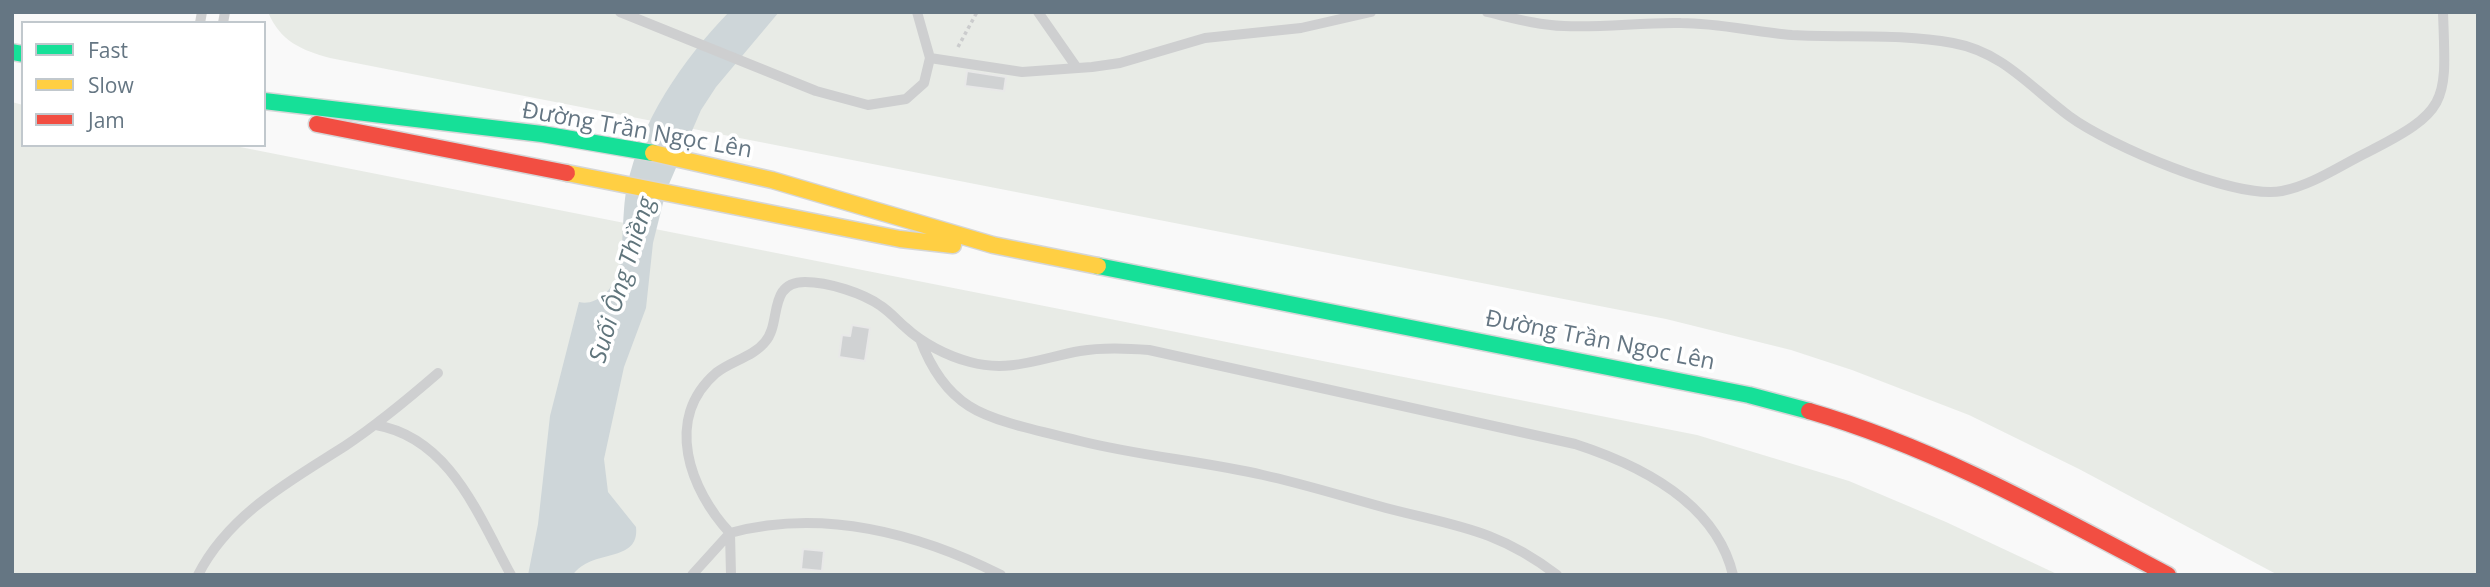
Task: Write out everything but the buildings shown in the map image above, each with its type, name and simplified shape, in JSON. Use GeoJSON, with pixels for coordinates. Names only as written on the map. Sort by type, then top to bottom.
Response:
{"type":"FeatureCollection","features":[{"type":"Feature","properties":{"kind":"street","name":"Đường Trần Ngọc Lên"},"geometry":{"type":"LineString","coordinates":[[266,102],[542,134],[627,148],[772,180],[993,246],[1709,386],[1793,407],[1874,432],[1956,466],[2168,575]]}},
{"type":"Feature","properties":{"kind":"street","name":"Đường Trần Ngọc Lên"},"geometry":{"type":"LineString","coordinates":[[266,103],[285,114],[325,126],[674,195],[900,239],[944,245],[993,246]]}},
{"type":"Feature","properties":{"kind":"lane"},"geometry":{"type":"LineString","coordinates":[[620,12],[831,96],[859,104],[884,105],[906,99],[919,90],[928,76],[930,58],[917,12]]}},
{"type":"Feature","properties":{"kind":"lane"},"geometry":{"type":"LineString","coordinates":[[1038,12],[1077,68]]}},
{"type":"Feature","properties":{"kind":"lane"},"geometry":{"type":"LineString","coordinates":[[930,58],[1022,72],[1077,68],[1121,63],[1205,38],[1301,28],[1371,12]]}},
{"type":"Feature","properties":{"kind":"lane"},"geometry":{"type":"LineString","coordinates":[[1487,12],[1564,26],[1700,23],[1788,34],[1887,36],[1957,43],[1987,54],[2015,70],[2071,118],[2092,130],[2213,181],[2251,192],[2268,193],[2284,191],[2317,179],[2402,134],[2432,112],[2444,87],[2443,12]]}},
{"type":"Feature","properties":{"kind":"lane"},"geometry":{"type":"LineString","coordinates":[[731,575],[730,533],[706,503],[697,486],[687,449],[688,421],[695,401],[706,383],[724,368],[756,351],[769,338],[776,302],[781,293],[789,287],[807,282],[858,294],[880,305],[920,339],[955,357],[1006,367],[1101,348],[1149,350],[1575,444],[1628,464],[1694,508],[1725,548],[1733,575]]}},
{"type":"Feature","properties":{"kind":"lane"},"geometry":{"type":"LineString","coordinates":[[920,339],[930,363],[944,385],[957,397],[985,414],[1105,447],[1262,475],[1391,509],[1453,522],[1502,539],[1557,575]]}},
{"type":"Feature","properties":{"kind":"lane"},"geometry":{"type":"LineString","coordinates":[[198,575],[220,542],[253,508],[310,466],[376,425],[438,373]]}},
{"type":"Feature","properties":{"kind":"lane"},"geometry":{"type":"LineString","coordinates":[[376,425],[414,436],[443,460],[511,575]]}},
{"type":"Feature","properties":{"kind":"lane"},"geometry":{"type":"LineString","coordinates":[[692,575],[730,533],[794,522],[845,525],[933,546],[1001,575]]}},
{"type":"Feature","properties":{"kind":"path"},"geometry":{"type":"LineString","coordinates":[[951,61],[977,12]]}},
{"type":"Feature","properties":{"kind":"shaded area"},"geometry":{"type":"Polygon","coordinates":[[[268,12],[2478,12],[2478,575],[2278,575],[2079,469],[1969,415],[1852,370],[1791,350],[1666,319],[330,58],[293,43],[279,30],[268,12]]]}},
{"type":"Feature","properties":{"kind":"shaded area"},"geometry":{"type":"Polygon","coordinates":[[[12,102],[21,104],[21,147],[240,147],[1697,435],[1849,481],[1946,522],[2059,575],[12,575],[12,102]]]}},
{"type":"Feature","properties":{"kind":"water","name":"Suối Ông Thiềng"},"geometry":{"type":"Polygon","coordinates":[[[729,12],[779,12],[716,87],[701,110],[666,191],[653,243],[646,308],[624,367],[604,459],[608,492],[636,527],[635,539],[623,551],[591,561],[573,575],[528,575],[538,524],[550,416],[579,302],[596,300],[606,293],[616,278],[621,259],[627,187],[642,138],[680,71],[729,12]]]}},
{"type":"Feature","properties":{"kind":"traffic: fast"},"geometry":{"type":"LineString","coordinates":[[12,52],[21,54]]}},
{"type":"Feature","properties":{"kind":"traffic: fast"},"geometry":{"type":"LineString","coordinates":[[266,101],[542,134],[653,153]]}},
{"type":"Feature","properties":{"kind":"traffic: fast"},"geometry":{"type":"LineString","coordinates":[[1098,266],[1749,395],[1809,411]]}},
{"type":"Feature","properties":{"kind":"traffic: slow"},"geometry":{"type":"LineString","coordinates":[[653,153],[772,180],[993,245],[1098,266]]}},
{"type":"Feature","properties":{"kind":"traffic: slow"},"geometry":{"type":"LineString","coordinates":[[567,173],[900,239],[953,245]]}},
{"type":"Feature","properties":{"kind":"traffic: jam"},"geometry":{"type":"LineString","coordinates":[[317,124],[567,173]]}},
{"type":"Feature","properties":{"kind":"traffic: jam"},"geometry":{"type":"LineString","coordinates":[[1809,411],[1856,426],[1948,463],[2168,575]]}}]}
